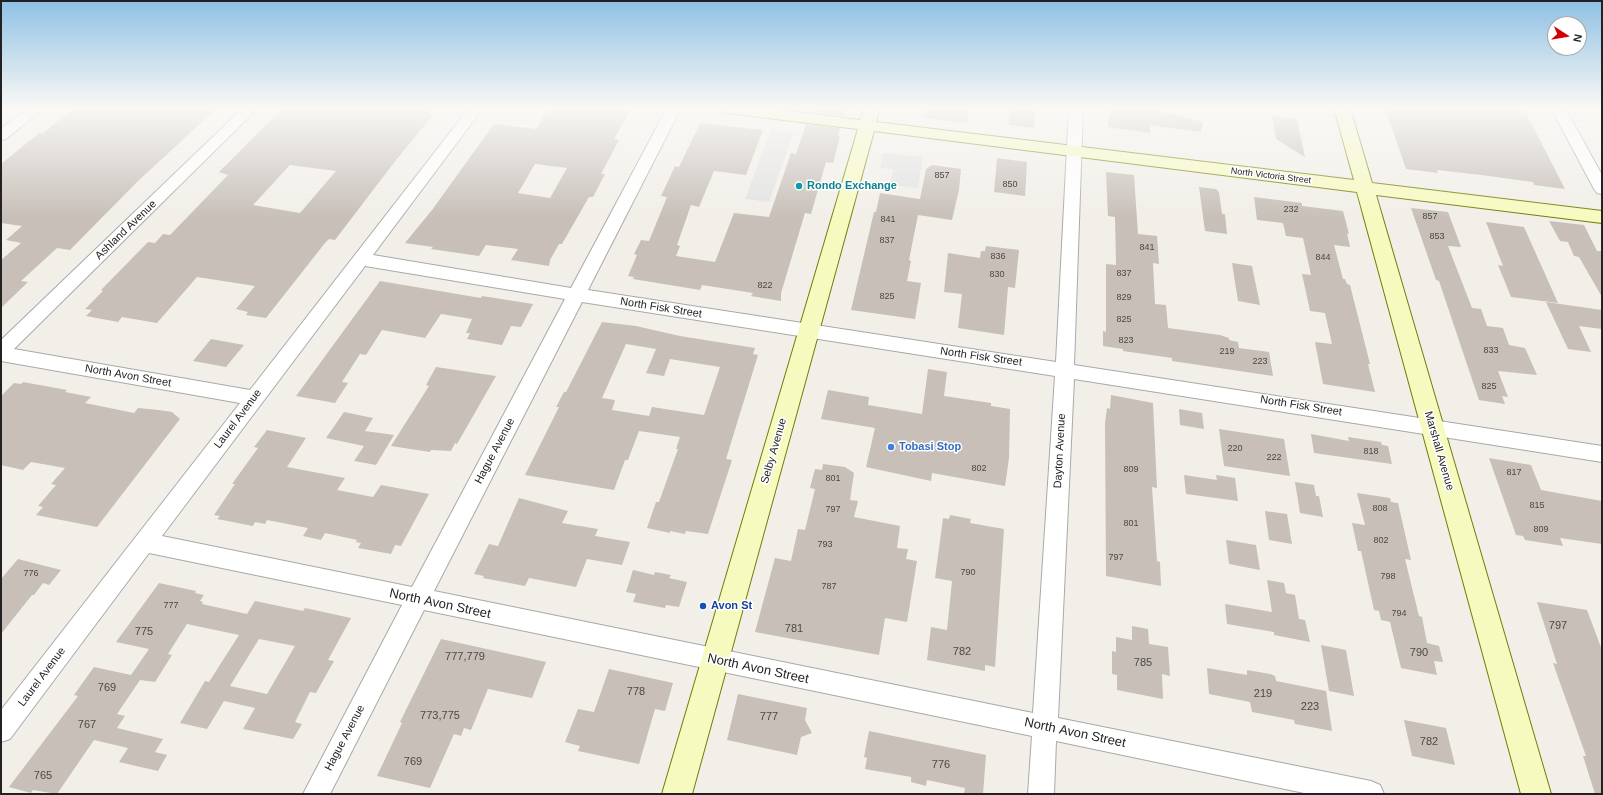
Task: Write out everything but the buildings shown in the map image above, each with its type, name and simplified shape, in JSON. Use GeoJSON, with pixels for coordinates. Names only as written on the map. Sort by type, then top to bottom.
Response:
{"type":"FeatureCollection","features":[{"type":"Feature","properties":{"kind":"street","name":"Ashland Avenue"},"geometry":{"type":"LineString","coordinates":[[1,353],[213,145]]}},
{"type":"Feature","properties":{"kind":"street","name":"Laurel Avenue"},"geometry":{"type":"LineString","coordinates":[[1,730],[447,145]]}},
{"type":"Feature","properties":{"kind":"street","name":"Hague Avenue"},"geometry":{"type":"LineString","coordinates":[[316,794],[655,145]]}},
{"type":"Feature","properties":{"kind":"street","name":"Selby Avenue"},"geometry":{"type":"LineString","coordinates":[[677,794],[861,145]]}},
{"type":"Feature","properties":{"kind":"street","name":"North Victoria Street"},"geometry":{"type":"LineString","coordinates":[[1034,145],[1075,152],[1602,217]]}},
{"type":"Feature","properties":{"kind":"street","name":"Dayton Avenue"},"geometry":{"type":"LineString","coordinates":[[1041,794],[1065,369],[1075,145]]}},
{"type":"Feature","properties":{"kind":"street","name":"Marshall Avenue"},"geometry":{"type":"LineString","coordinates":[[1352,145],[1536,794]]}},
{"type":"Feature","properties":{"kind":"street"},"geometry":{"type":"LineString","coordinates":[[1578,145],[1602,189]]}},
{"type":"Feature","properties":{"kind":"street","name":"North Fisk Street"},"geometry":{"type":"LineString","coordinates":[[360,259],[577,295],[1065,369],[1602,454]]}},
{"type":"Feature","properties":{"kind":"street","name":"North Avon Street"},"geometry":{"type":"LineString","coordinates":[[1,353],[254,398]]}},
{"type":"Feature","properties":{"kind":"street","name":"North Avon Street"},"geometry":{"type":"LineString","coordinates":[[144,542],[418,600],[1371,794]]}},
{"type":"Feature","properties":{"kind":"shaded area"},"geometry":{"type":"Polygon","coordinates":[[[765,145],[789,145],[769,202],[745,199],[765,145]]]}},
{"type":"Feature","properties":{"kind":"shaded area"},"geometry":{"type":"Polygon","coordinates":[[[883,153],[923,157],[918,188],[890,185],[893,169],[880,168],[883,153]]]}},
{"type":"Feature","properties":{"kind":"place","name":"Rondo Exchange"},"geometry":{"type":"Point","coordinates":[799,186]}},
{"type":"Feature","properties":{"kind":"place","name":"Tobasi Stop"},"geometry":{"type":"Point","coordinates":[891,447]}},
{"type":"Feature","properties":{"kind":"place","name":"Avon St"},"geometry":{"type":"Point","coordinates":[703,606]}}]}
